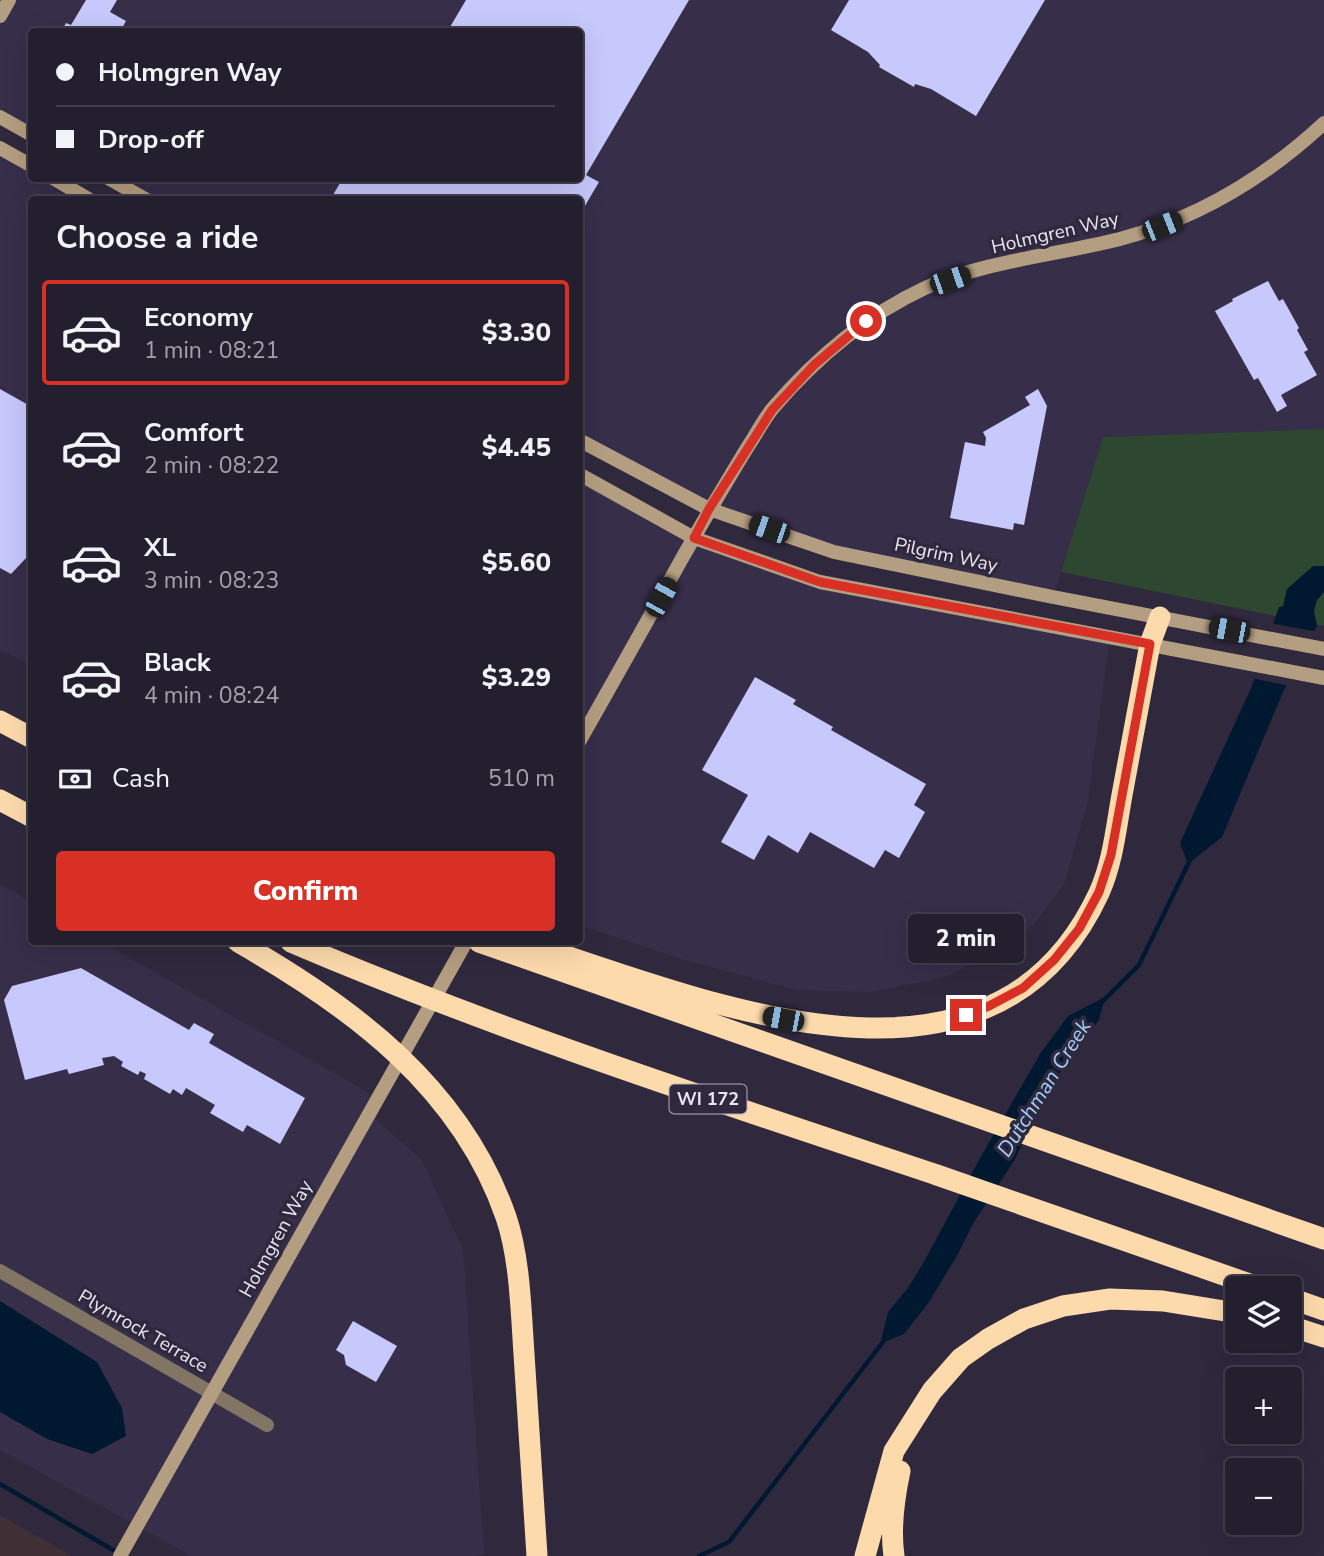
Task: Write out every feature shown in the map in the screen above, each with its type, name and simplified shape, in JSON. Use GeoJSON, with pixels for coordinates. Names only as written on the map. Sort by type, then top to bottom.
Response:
{"type":"FeatureCollection","features":[{"type":"Feature","properties":{"kind":"highway"},"geometry":{"type":"LineString","coordinates":[[499,945],[519,948],[723,1006],[783,1019],[844,1027],[894,1028],[941,1021],[989,1006],[1023,988],[1054,960],[1079,929],[1099,892],[1111,855],[1150,644],[1160,617]]}},
{"type":"Feature","properties":{"kind":"highway"},"geometry":{"type":"LineString","coordinates":[[0,721],[28,736]]}},
{"type":"Feature","properties":{"kind":"highway"},"geometry":{"type":"LineString","coordinates":[[0,800],[28,815]]}},
{"type":"Feature","properties":{"kind":"highway"},"geometry":{"type":"LineString","coordinates":[[243,945],[321,994],[397,1053],[458,1120],[478,1153],[507,1219],[520,1307],[537,1556]]}},
{"type":"Feature","properties":{"kind":"highway","name":"WI 172"},"geometry":{"type":"LineString","coordinates":[[298,945],[479,1018],[729,1107],[937,1175],[1226,1276]]}},
{"type":"Feature","properties":{"kind":"highway"},"geometry":{"type":"LineString","coordinates":[[519,948],[1058,1147],[1324,1239]]}},
{"type":"Feature","properties":{"kind":"highway"},"geometry":{"type":"LineString","coordinates":[[864,1556],[894,1451],[932,1391],[961,1358],[988,1339],[1024,1318],[1063,1306],[1110,1299],[1173,1302],[1225,1311]]}},
{"type":"Feature","properties":{"kind":"highway"},"geometry":{"type":"LineString","coordinates":[[1302,1302],[1324,1310]]}},
{"type":"Feature","properties":{"kind":"highway"},"geometry":{"type":"LineString","coordinates":[[1302,1330],[1324,1337]]}},
{"type":"Feature","properties":{"kind":"highway"},"geometry":{"type":"LineString","coordinates":[[894,1556],[892,1540],[895,1495],[909,1428]]}},
{"type":"Feature","properties":{"kind":"street"},"geometry":{"type":"LineString","coordinates":[[0,16],[9,0]]}},
{"type":"Feature","properties":{"kind":"street"},"geometry":{"type":"LineString","coordinates":[[0,117],[28,133]]}},
{"type":"Feature","properties":{"kind":"street","name":"Holmgren Way"},"geometry":{"type":"LineString","coordinates":[[583,735],[709,509],[772,410],[814,365],[866,321],[926,288],[976,271],[1118,239],[1199,211],[1237,191],[1274,166],[1324,122]]}},
{"type":"Feature","properties":{"kind":"street"},"geometry":{"type":"LineString","coordinates":[[0,148],[28,164]]}},
{"type":"Feature","properties":{"kind":"street"},"geometry":{"type":"LineString","coordinates":[[60,182],[83,196]]}},
{"type":"Feature","properties":{"kind":"street"},"geometry":{"type":"LineString","coordinates":[[115,182],[140,196]]}},
{"type":"Feature","properties":{"kind":"street","name":"Pilgrim Way"},"geometry":{"type":"LineString","coordinates":[[583,442],[709,509],[834,552],[1319,648]]}},
{"type":"Feature","properties":{"kind":"street"},"geometry":{"type":"LineString","coordinates":[[583,476],[694,538],[820,582],[1324,678]]}},
{"type":"Feature","properties":{"kind":"street","name":"Holmgren Way"},"geometry":{"type":"LineString","coordinates":[[120,1556],[464,945]]}},
{"type":"Feature","properties":{"kind":"street","name":"Plymrock Terrace"},"geometry":{"type":"LineString","coordinates":[[0,1270],[267,1425]]}},
{"type":"Feature","properties":{"kind":"shaded area"},"geometry":{"type":"Polygon","coordinates":[[[9,0],[1324,0],[1324,429],[1103,437],[1053,597],[834,552],[709,509],[583,442],[583,196],[140,196],[114,182],[583,182],[583,28],[28,28],[28,133],[0,117],[0,16],[9,0]]]}},
{"type":"Feature","properties":{"kind":"shaded area"},"geometry":{"type":"Polygon","coordinates":[[[0,148],[28,164],[28,182],[59,182],[84,196],[28,196],[28,664],[0,650],[0,148]]]}},
{"type":"Feature","properties":{"kind":"shaded area"},"geometry":{"type":"Polygon","coordinates":[[[583,476],[694,538],[820,582],[1110,636],[1088,801],[1064,884],[1034,924],[998,952],[942,978],[869,992],[796,990],[685,960],[583,926],[583,476]]]}},
{"type":"Feature","properties":{"kind":"shaded area"},"geometry":{"type":"Polygon","coordinates":[[[0,884],[28,900],[28,945],[106,945],[378,1098],[369,1114],[421,1159],[463,1249],[484,1554],[191,1556],[0,1450],[0,884]]]}},
{"type":"Feature","properties":{"kind":"shaded area"},"geometry":{"type":"Polygon","coordinates":[[[0,1515],[72,1556],[0,1556],[0,1515]]]}},
{"type":"Feature","properties":{"kind":"green space"},"geometry":{"type":"Polygon","coordinates":[[[1324,429],[1324,626],[1061,572],[1103,437],[1324,429]]]}},
{"type":"Feature","properties":{"kind":"water"},"geometry":{"type":"Polygon","coordinates":[[[1313,566],[1324,566],[1324,592],[1317,600],[1314,611],[1317,626],[1283,692],[1222,837],[1188,864],[1180,843],[1251,688],[1287,589],[1313,566]]]}},
{"type":"Feature","properties":{"kind":"water"},"geometry":{"type":"Polygon","coordinates":[[[1105,997],[1099,1020],[1050,1086],[1014,1161],[974,1222],[929,1302],[904,1334],[880,1344],[888,1312],[908,1288],[925,1260],[1040,1054],[1068,1016],[1105,997]]]}},
{"type":"Feature","properties":{"kind":"water"},"geometry":{"type":"Polygon","coordinates":[[[0,1301],[97,1362],[122,1408],[126,1436],[92,1454],[47,1439],[0,1412],[0,1301]]]}},
{"type":"Feature","properties":{"kind":"pier"},"geometry":{"type":"Polygon","coordinates":[[[1270,623],[1318,632],[1290,686],[1251,678],[1270,623]]]}},
{"type":"Feature","properties":{"kind":"building"},"geometry":{"type":"Polygon","coordinates":[[[86,0],[117,0],[110,12],[126,21],[122,28],[63,28],[66,23],[71,25],[86,0]]]}},
{"type":"Feature","properties":{"kind":"building"},"geometry":{"type":"Polygon","coordinates":[[[466,0],[689,0],[586,175],[599,182],[583,209],[583,196],[332,196],[341,182],[583,182],[583,28],[449,28],[466,0]]]}},
{"type":"Feature","properties":{"kind":"building"},"geometry":{"type":"Polygon","coordinates":[[[849,0],[1045,0],[976,116],[931,89],[915,84],[914,87],[879,67],[868,52],[831,30],[849,0]]]}},
{"type":"Feature","properties":{"kind":"building"},"geometry":{"type":"Polygon","coordinates":[[[1268,281],[1279,301],[1283,299],[1299,328],[1297,330],[1308,350],[1304,352],[1317,375],[1281,395],[1287,406],[1277,412],[1258,378],[1254,380],[1215,311],[1268,281]]]}},
{"type":"Feature","properties":{"kind":"building"},"geometry":{"type":"Polygon","coordinates":[[[0,389],[28,405],[28,557],[11,574],[0,568],[0,389]]]}},
{"type":"Feature","properties":{"kind":"building"},"geometry":{"type":"Polygon","coordinates":[[[1038,389],[1047,406],[1024,525],[1014,523],[1013,530],[950,518],[965,442],[985,446],[986,438],[983,432],[1030,405],[1025,397],[1038,389]]]}},
{"type":"Feature","properties":{"kind":"building"},"geometry":{"type":"Polygon","coordinates":[[[755,677],[796,700],[793,704],[833,727],[831,730],[926,784],[914,805],[925,812],[899,858],[885,850],[874,868],[810,832],[798,853],[768,835],[754,860],[721,842],[748,795],[702,770],[755,677]]]}},
{"type":"Feature","properties":{"kind":"building"},"geometry":{"type":"Polygon","coordinates":[[[81,968],[189,1030],[194,1023],[214,1034],[209,1043],[305,1098],[280,1144],[247,1125],[243,1132],[210,1113],[215,1105],[186,1088],[182,1095],[173,1089],[170,1094],[144,1079],[146,1074],[140,1071],[138,1075],[121,1066],[123,1062],[114,1056],[102,1058],[104,1065],[69,1074],[67,1069],[25,1080],[4,1000],[12,986],[81,968]]]}},
{"type":"Feature","properties":{"kind":"building"},"geometry":{"type":"Polygon","coordinates":[[[353,1321],[397,1346],[376,1382],[346,1365],[344,1355],[336,1350],[353,1321]]]}},
{"type":"Feature","properties":{"kind":"waterway","name":"Dutchman Creek"},"geometry":{"type":"LineString","coordinates":[[1101,1003],[1139,965],[1190,860]]}},
{"type":"Feature","properties":{"kind":"waterway","name":"Dutchman Creek"},"geometry":{"type":"LineString","coordinates":[[699,1556],[729,1542],[883,1342]]}},
{"type":"Feature","properties":{"kind":"waterway","name":"Dutchman Creek"},"geometry":{"type":"LineString","coordinates":[[0,1484],[120,1554]]}},
{"type":"Feature","properties":{"kind":"route"},"geometry":{"type":"LineString","coordinates":[[866,321],[814,365],[772,410],[709,509],[694,538],[820,582],[1150,644],[1111,855],[1099,892],[1079,929],[1054,960],[1023,988],[966,1015]]}}]}
